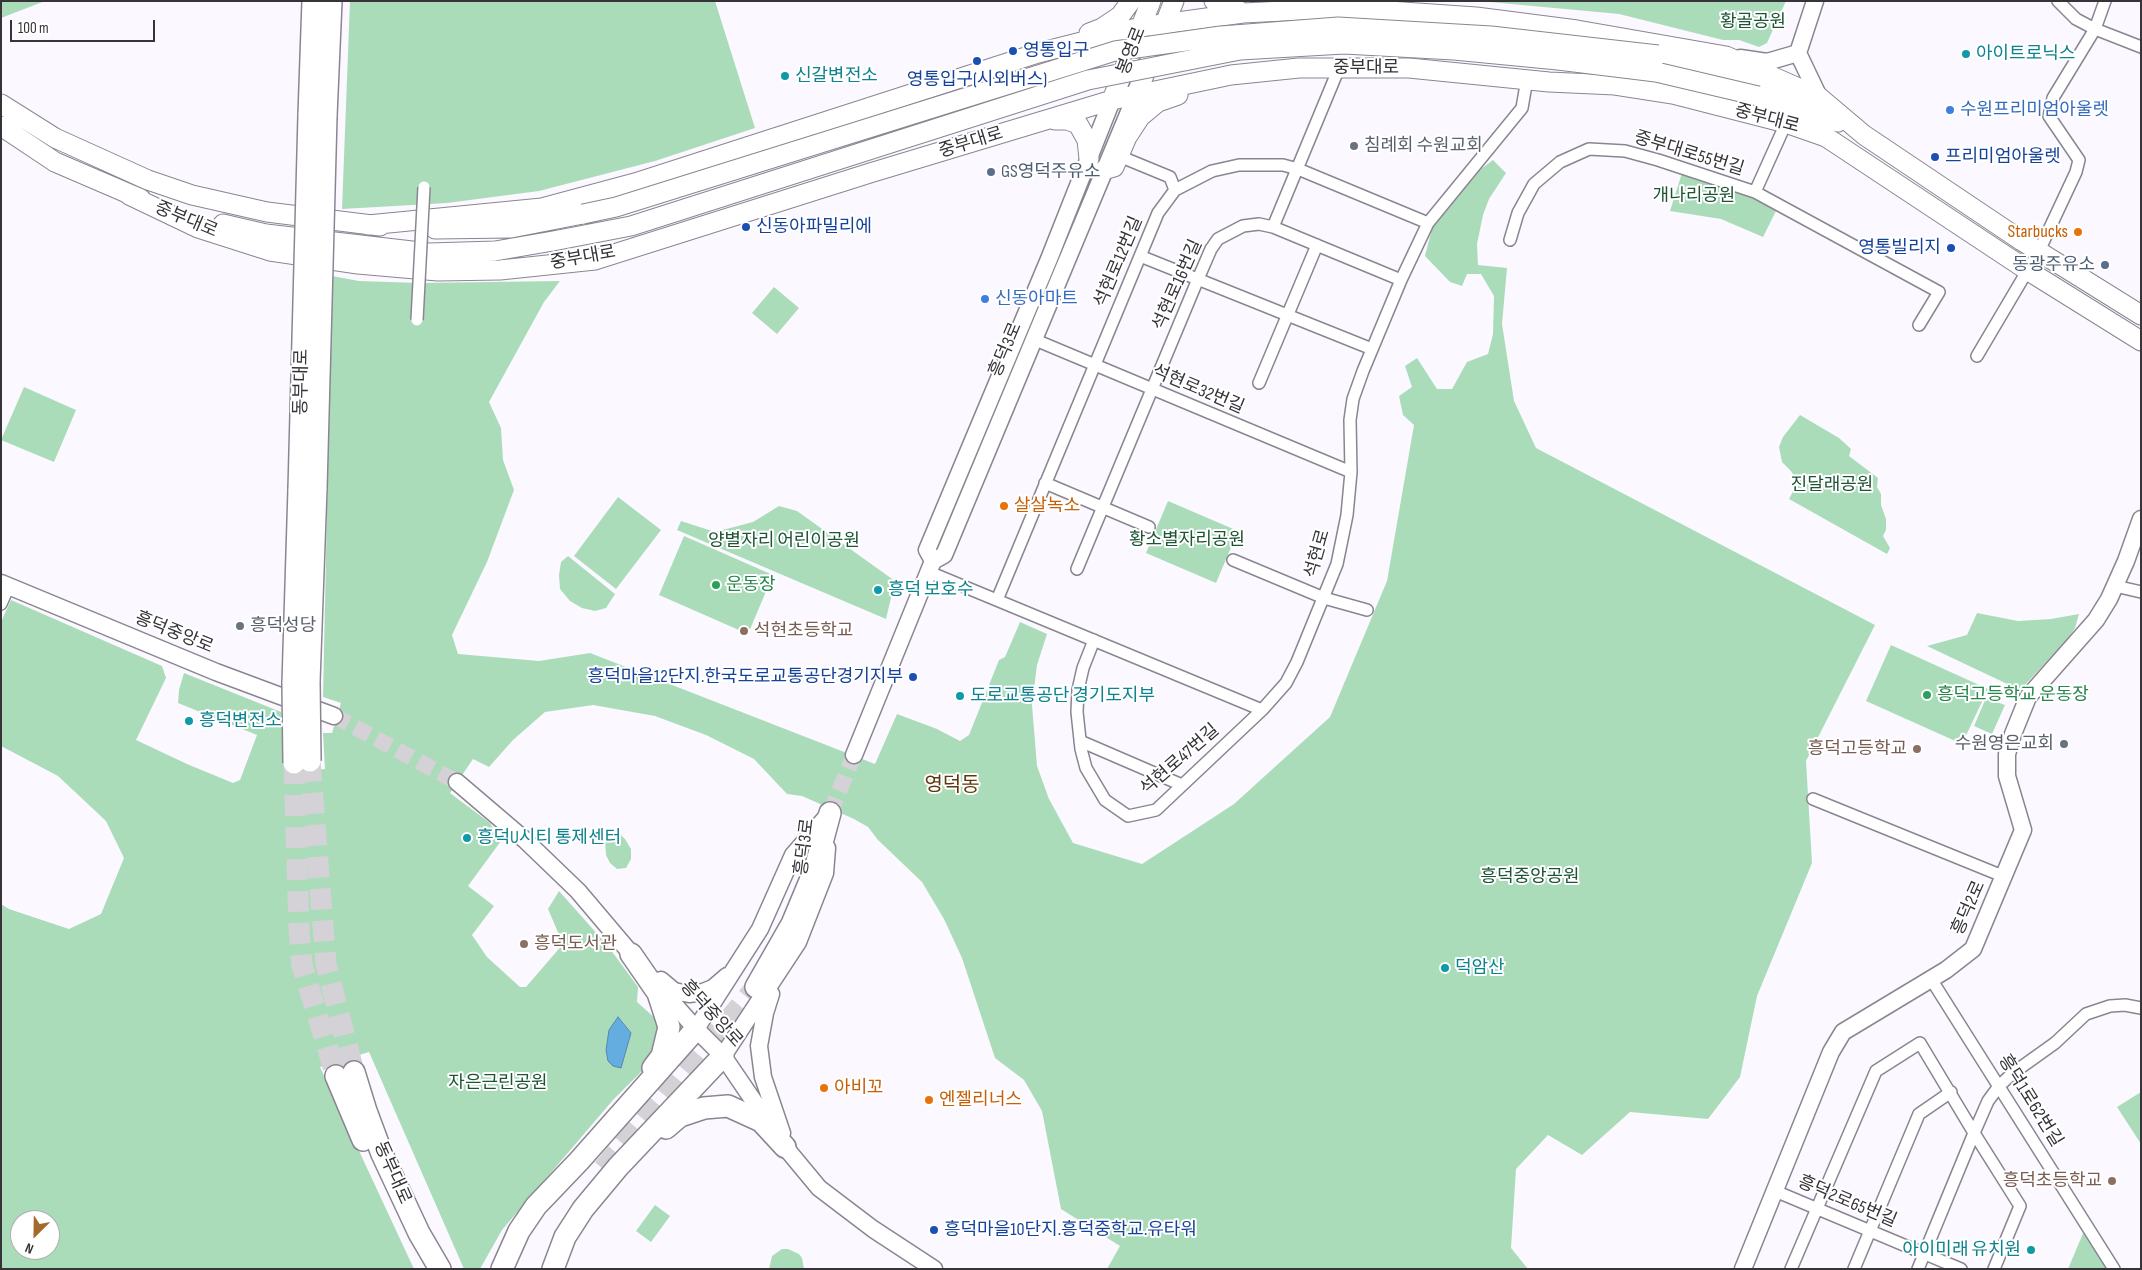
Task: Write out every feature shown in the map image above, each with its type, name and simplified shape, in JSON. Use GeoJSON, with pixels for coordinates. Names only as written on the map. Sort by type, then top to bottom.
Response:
{"type":"FeatureCollection","features":[{"type":"Feature","properties":{"kind":"highway","name":"동부대로"},"geometry":{"type":"LineString","coordinates":[[302,762],[301,682],[308,489],[317,116],[313,1]]}},
{"type":"Feature","properties":{"kind":"highway","name":"동부대로"},"geometry":{"type":"LineString","coordinates":[[317,116],[331,1]]}},
{"type":"Feature","properties":{"kind":"highway"},"geometry":{"type":"LineString","coordinates":[[747,977],[769,939],[801,867],[830,813]]}},
{"type":"Feature","properties":{"kind":"highway"},"geometry":{"type":"LineString","coordinates":[[620,1115],[662,1056],[669,1027],[658,993],[631,954]]}},
{"type":"Feature","properties":{"kind":"highway"},"geometry":{"type":"LineString","coordinates":[[502,1269],[519,1232],[536,1206],[696,1029]]}},
{"type":"Feature","properties":{"kind":"highway"},"geometry":{"type":"LineString","coordinates":[[513,1269],[524,1246],[545,1219],[606,1166],[723,1056]]}},
{"type":"Feature","properties":{"kind":"highway","name":"동부대로"},"geometry":{"type":"LineString","coordinates":[[428,1269],[376,1170],[345,1074],[366,1111],[382,1154],[419,1233],[440,1269]]}},
{"type":"Feature","properties":{"kind":"highway"},"geometry":{"type":"LineString","coordinates":[[542,1269],[550,1246],[560,1226],[586,1188],[606,1166],[680,1116],[704,1108],[728,1106],[761,1121],[786,1147]]}},
{"type":"Feature","properties":{"kind":"highway"},"geometry":{"type":"LineString","coordinates":[[554,1269],[565,1237],[583,1209],[606,1166]]}},
{"type":"Feature","properties":{"kind":"main road"},"geometry":{"type":"LineString","coordinates":[[1038,53],[1102,28],[1120,16],[1131,1]]}},
{"type":"Feature","properties":{"kind":"main road","name":"봉영로"},"geometry":{"type":"LineString","coordinates":[[1112,100],[1151,1]]}},
{"type":"Feature","properties":{"kind":"main road","name":"봉영로"},"geometry":{"type":"LineString","coordinates":[[1136,95],[1174,1]]}},
{"type":"Feature","properties":{"kind":"main road"},"geometry":{"type":"LineString","coordinates":[[1214,1],[1234,7],[1243,13]]}},
{"type":"Feature","properties":{"kind":"main road","name":"중부대로"},"geometry":{"type":"LineString","coordinates":[[368,225],[542,208],[635,183],[1038,53],[1141,27],[1316,5],[1345,8],[1374,6],[1578,30],[1726,56],[1819,97],[1864,135],[2038,251],[2141,315]]}},
{"type":"Feature","properties":{"kind":"main road","name":"중부대로"},"geometry":{"type":"LineString","coordinates":[[1,104],[55,138],[148,180],[192,195],[267,212],[368,225],[446,230],[511,228],[626,204],[1115,51],[1221,36],[1338,27],[1492,36],[1658,55],[1762,85],[1864,135]]}},
{"type":"Feature","properties":{"kind":"main road","name":"중부대로"},"geometry":{"type":"LineString","coordinates":[[129,195],[206,220],[266,234],[429,253],[495,251],[631,226],[1088,80],[1240,50],[1344,44],[1454,50],[1656,72],[1758,96],[1794,111],[1826,137],[2027,270],[2141,341]]}},
{"type":"Feature","properties":{"kind":"main road","name":"중부대로"},"geometry":{"type":"LineString","coordinates":[[4,128],[56,162],[198,228],[270,251],[358,264],[438,271],[500,270],[595,260],[870,173],[1112,100],[1228,76],[1299,68],[1409,68],[1527,80],[1615,85],[1673,94],[1786,123],[1826,137]]}},
{"type":"Feature","properties":{"kind":"main road"},"geometry":{"type":"LineString","coordinates":[[1049,120],[1066,120],[1078,124],[1097,165],[1114,167],[1140,117],[1158,102],[1228,76]]}},
{"type":"Feature","properties":{"kind":"main road"},"geometry":{"type":"LineString","coordinates":[[1964,227],[1975,210]]}},
{"type":"Feature","properties":{"kind":"main road"},"geometry":{"type":"LineString","coordinates":[[2068,295],[2080,277]]}},
{"type":"Feature","properties":{"kind":"street"},"geometry":{"type":"LineString","coordinates":[[1815,1],[1798,53],[1819,97]]}},
{"type":"Feature","properties":{"kind":"street"},"geometry":{"type":"LineString","coordinates":[[2058,1],[2076,19],[2095,30],[2141,47]]}},
{"type":"Feature","properties":{"kind":"street"},"geometry":{"type":"LineString","coordinates":[[1977,356],[2038,251],[2076,172],[2079,160],[2049,116],[2053,98],[2095,30],[2105,1]]}},
{"type":"Feature","properties":{"kind":"street"},"geometry":{"type":"LineString","coordinates":[[1726,56],[1766,62],[1798,53]]}},
{"type":"Feature","properties":{"kind":"street"},"geometry":{"type":"LineString","coordinates":[[1273,227],[1339,68]]}},
{"type":"Feature","properties":{"kind":"street","name":"석현로"},"geometry":{"type":"LineString","coordinates":[[1262,710],[1286,683],[1298,660],[1337,564],[1347,515],[1351,472],[1350,420],[1356,392],[1401,280],[1428,223],[1522,108],[1527,80]]}},
{"type":"Feature","properties":{"kind":"street","name":"흥덕3로"},"geometry":{"type":"LineString","coordinates":[[931,566],[928,550],[1097,165],[1136,95]]}},
{"type":"Feature","properties":{"kind":"street","name":"흥덕3로"},"geometry":{"type":"LineString","coordinates":[[854,755],[931,566],[944,555],[1033,339],[1097,165],[1112,100]]}},
{"type":"Feature","properties":{"kind":"street","name":"중부대로55번길"},"geometry":{"type":"LineString","coordinates":[[1755,192],[1786,123]]}},
{"type":"Feature","properties":{"kind":"street","name":"중부대로55번길"},"geometry":{"type":"LineString","coordinates":[[1510,240],[1518,213],[1534,184],[1560,162],[1589,149],[1625,151],[1755,192],[1939,292],[1919,325]]}},
{"type":"Feature","properties":{"kind":"street"},"geometry":{"type":"LineString","coordinates":[[1119,156],[1170,177],[1175,190]]}},
{"type":"Feature","properties":{"kind":"street","name":"석현로12번길"},"geometry":{"type":"LineString","coordinates":[[997,600],[1158,213],[1175,190],[1212,171],[1239,165],[1271,164],[1298,169],[1428,223]]}},
{"type":"Feature","properties":{"kind":"street"},"geometry":{"type":"LineString","coordinates":[[417,320],[424,187]]}},
{"type":"Feature","properties":{"kind":"street","name":"석현로16번길"},"geometry":{"type":"LineString","coordinates":[[1077,568],[1198,279],[1211,249],[1218,239],[1243,226],[1259,224],[1273,227],[1401,280]]}},
{"type":"Feature","properties":{"kind":"street"},"geometry":{"type":"LineString","coordinates":[[1259,383],[1317,245]]}},
{"type":"Feature","properties":{"kind":"street"},"geometry":{"type":"LineString","coordinates":[[1140,256],[1372,349]]}},
{"type":"Feature","properties":{"kind":"street","name":"석현로32번길"},"geometry":{"type":"LineString","coordinates":[[1033,339],[1351,472]]}},
{"type":"Feature","properties":{"kind":"street"},"geometry":{"type":"LineString","coordinates":[[1045,483],[1149,527]]}},
{"type":"Feature","properties":{"kind":"street","name":"흥덕2로"},"geometry":{"type":"LineString","coordinates":[[1743,1269],[1831,1052],[1843,1032],[1931,979],[1973,950],[2023,830],[2007,776],[2007,754],[2013,734],[2028,697],[2096,620],[2115,586],[2141,518]]}},
{"type":"Feature","properties":{"kind":"street"},"geometry":{"type":"LineString","coordinates":[[1233,560],[1324,598],[1367,610]]}},
{"type":"Feature","properties":{"kind":"street"},"geometry":{"type":"LineString","coordinates":[[931,566],[997,600],[1262,710]]}},
{"type":"Feature","properties":{"kind":"street"},"geometry":{"type":"LineString","coordinates":[[1,604],[5,585]]}},
{"type":"Feature","properties":{"kind":"street","name":"흥덕중앙로"},"geometry":{"type":"LineString","coordinates":[[5,585],[216,672],[334,716]]}},
{"type":"Feature","properties":{"kind":"street"},"geometry":{"type":"LineString","coordinates":[[2115,586],[2141,592]]}},
{"type":"Feature","properties":{"kind":"street","name":"석현로47번길"},"geometry":{"type":"LineString","coordinates":[[1094,640],[1083,668],[1078,690],[1077,712],[1080,741],[1086,768],[1105,800],[1128,816],[1156,810],[1262,710]]}},
{"type":"Feature","properties":{"kind":"street"},"geometry":{"type":"LineString","coordinates":[[1080,741],[1182,785]]}},
{"type":"Feature","properties":{"kind":"street","name":"흥덕중앙로"},"geometry":{"type":"LineString","coordinates":[[457,782],[525,840],[578,891],[696,1029],[723,1056],[786,1147],[819,1188],[873,1229],[934,1269]]}},
{"type":"Feature","properties":{"kind":"street"},"geometry":{"type":"LineString","coordinates":[[1813,799],[2004,877]]}},
{"type":"Feature","properties":{"kind":"street","name":"흥덕3로"},"geometry":{"type":"LineString","coordinates":[[723,1056],[798,942],[826,873],[830,813]]}},
{"type":"Feature","properties":{"kind":"street"},"geometry":{"type":"LineString","coordinates":[[631,954],[674,991],[689,994],[703,992],[747,977]]}},
{"type":"Feature","properties":{"kind":"street"},"geometry":{"type":"LineString","coordinates":[[786,960],[765,1013],[760,1046],[763,1077],[786,1147]]}},
{"type":"Feature","properties":{"kind":"street"},"geometry":{"type":"LineString","coordinates":[[696,1029],[747,977]]}},
{"type":"Feature","properties":{"kind":"street","name":"흥덕1로62번길"},"geometry":{"type":"LineString","coordinates":[[1931,979],[2114,1269]]}},
{"type":"Feature","properties":{"kind":"street"},"geometry":{"type":"LineString","coordinates":[[1918,1269],[1974,1133],[1988,1102],[2000,1086],[2012,1073],[2049,1048],[2086,1014],[2110,1006],[2141,1008]]}},
{"type":"Feature","properties":{"kind":"street"},"geometry":{"type":"LineString","coordinates":[[1791,1269],[1876,1071],[1920,1042],[2020,1206],[1994,1269]]}},
{"type":"Feature","properties":{"kind":"street"},"geometry":{"type":"LineString","coordinates":[[1854,1269],[1919,1114],[1951,1092]]}},
{"type":"Feature","properties":{"kind":"street","name":"흥덕2로65번길"},"geometry":{"type":"LineString","coordinates":[[1775,1190],[1961,1269]]}},
{"type":"Feature","properties":{"kind":"green space"},"geometry":{"type":"Polygon","coordinates":[[[1,1],[45,1],[1,18],[1,1]]]}},
{"type":"Feature","properties":{"kind":"green space"},"geometry":{"type":"Polygon","coordinates":[[[350,1],[715,1],[755,128],[655,161],[539,191],[447,203],[342,209],[350,1]]]}},
{"type":"Feature","properties":{"kind":"green space","name":"황골공원"},"geometry":{"type":"Polygon","coordinates":[[[1479,1],[1786,1],[1767,43],[1759,47],[1739,40],[1723,40],[1619,14],[1479,1]]]}},
{"type":"Feature","properties":{"kind":"green space"},"geometry":{"type":"Polygon","coordinates":[[[1493,160],[1506,173],[1489,199],[1483,215],[1477,244],[1478,265],[1507,268],[1502,324],[1514,401],[1536,448],[1875,625],[1806,761],[1812,863],[1757,996],[1740,1077],[1708,1119],[1630,1112],[1582,1155],[1548,1135],[1516,1169],[1511,1248],[1528,1269],[1107,1269],[1120,1246],[1061,1209],[1042,1111],[1024,1080],[995,1058],[962,958],[944,919],[922,882],[878,840],[868,827],[802,796],[787,794],[754,759],[706,735],[655,716],[593,705],[545,712],[513,740],[489,767],[473,759],[450,793],[490,823],[501,841],[468,886],[494,906],[472,935],[487,957],[520,987],[526,987],[563,944],[548,909],[559,891],[608,946],[638,987],[637,1002],[665,1027],[659,1054],[613,1100],[502,1230],[480,1269],[464,1269],[369,1052],[320,1067],[414,1269],[1,1269],[1,904],[9,909],[69,929],[101,914],[124,858],[106,821],[58,776],[1,746],[1,622],[11,600],[162,666],[166,678],[136,740],[187,764],[233,783],[240,780],[257,735],[178,703],[179,690],[184,673],[281,712],[285,771],[325,769],[323,733],[332,733],[341,703],[323,697],[332,276],[359,281],[420,283],[560,281],[544,302],[489,402],[501,428],[503,460],[514,490],[487,562],[452,635],[458,654],[539,661],[590,653],[875,764],[897,714],[937,729],[960,741],[969,735],[999,660],[1005,657],[1020,622],[1047,634],[1037,665],[1032,705],[1037,766],[1049,799],[1073,843],[1142,864],[1234,804],[1330,717],[1387,581],[1414,425],[1403,415],[1399,396],[1412,387],[1405,366],[1417,358],[1437,389],[1452,389],[1467,362],[1488,354],[1493,334],[1494,296],[1481,274],[1467,274],[1462,286],[1450,282],[1425,256],[1432,228],[1481,169],[1493,160]]]}},
{"type":"Feature","properties":{"kind":"green space","name":"개나리공원"},"geometry":{"type":"Polygon","coordinates":[[[1682,173],[1754,195],[1777,209],[1763,237],[1721,219],[1670,211],[1682,173]]]}},
{"type":"Feature","properties":{"kind":"green space"},"geometry":{"type":"Polygon","coordinates":[[[774,287],[799,308],[777,334],[752,313],[774,287]]]}},
{"type":"Feature","properties":{"kind":"green space"},"geometry":{"type":"Polygon","coordinates":[[[24,387],[76,410],[54,462],[1,440],[24,387]]]}},
{"type":"Feature","properties":{"kind":"green space","name":"진달래공원"},"geometry":{"type":"Polygon","coordinates":[[[1800,415],[1839,438],[1851,449],[1849,456],[1878,478],[1877,487],[1881,494],[1881,505],[1886,519],[1886,530],[1883,536],[1890,548],[1887,554],[1789,499],[1798,482],[1782,462],[1779,447],[1783,437],[1800,415]]]}},
{"type":"Feature","properties":{"kind":"green space"},"geometry":{"type":"Polygon","coordinates":[[[618,497],[661,530],[616,589],[574,556],[618,497]]]}},
{"type":"Feature","properties":{"kind":"green space","name":"황소별자리공원"},"geometry":{"type":"Polygon","coordinates":[[[1168,501],[1238,531],[1216,583],[1146,553],[1168,501]]]}},
{"type":"Feature","properties":{"kind":"green space","name":"양별자리 어린이공원"},"geometry":{"type":"Polygon","coordinates":[[[779,506],[797,511],[895,581],[886,619],[677,530],[681,521],[715,532],[753,522],[779,506]]]}},
{"type":"Feature","properties":{"kind":"green space","name":"운동장"},"geometry":{"type":"Polygon","coordinates":[[[684,536],[773,575],[748,634],[659,595],[684,536]]]}},
{"type":"Feature","properties":{"kind":"green space"},"geometry":{"type":"Polygon","coordinates":[[[568,556],[615,594],[606,608],[595,611],[582,608],[570,601],[560,589],[559,575],[561,562],[568,556]]]}},
{"type":"Feature","properties":{"kind":"green space"},"geometry":{"type":"Polygon","coordinates":[[[1977,613],[2018,621],[2051,619],[2079,614],[2075,628],[2067,640],[2020,690],[1927,646],[1967,635],[1977,613]]]}},
{"type":"Feature","properties":{"kind":"green space","name":"흥덕고등학교 운동장"},"geometry":{"type":"Polygon","coordinates":[[[1891,645],[1988,689],[1962,744],[1866,701],[1891,645]]]}},
{"type":"Feature","properties":{"kind":"green space"},"geometry":{"type":"Polygon","coordinates":[[[1986,698],[2005,705],[1992,734],[1974,726],[1986,698]]]}},
{"type":"Feature","properties":{"kind":"green space"},"geometry":{"type":"Polygon","coordinates":[[[619,833],[631,849],[631,859],[626,868],[617,869],[610,863],[606,855],[605,841],[610,834],[619,833]]]}},
{"type":"Feature","properties":{"kind":"green space"},"geometry":{"type":"Polygon","coordinates":[[[2141,1092],[2141,1144],[2117,1107],[2141,1092]]]}},
{"type":"Feature","properties":{"kind":"green space"},"geometry":{"type":"Polygon","coordinates":[[[655,1205],[670,1216],[651,1242],[636,1231],[655,1205]]]}},
{"type":"Feature","properties":{"kind":"green space"},"geometry":{"type":"Polygon","coordinates":[[[2084,1231],[2108,1269],[2068,1269],[2084,1231]]]}},
{"type":"Feature","properties":{"kind":"green space"},"geometry":{"type":"Polygon","coordinates":[[[782,1249],[788,1249],[799,1254],[802,1258],[804,1269],[769,1269],[772,1256],[782,1249]]]}},
{"type":"Feature","properties":{"kind":"water"},"geometry":{"type":"Polygon","coordinates":[[[618,1017],[631,1033],[621,1068],[613,1066],[608,1061],[606,1050],[609,1030],[618,1017]]]}},
{"type":"Feature","properties":{"kind":"tunnel"},"geometry":{"type":"LineString","coordinates":[[334,716],[457,782]]}},
{"type":"Feature","properties":{"kind":"tunnel"},"geometry":{"type":"LineString","coordinates":[[830,813],[854,755]]}},
{"type":"Feature","properties":{"kind":"tunnel"},"geometry":{"type":"LineString","coordinates":[[310,761],[326,964],[354,1072]]}},
{"type":"Feature","properties":{"kind":"tunnel"},"geometry":{"type":"LineString","coordinates":[[294,763],[299,930],[302,965],[336,1076]]}},
{"type":"Feature","properties":{"kind":"tunnel"},"geometry":{"type":"LineString","coordinates":[[603,1169],[756,987]]}},
{"type":"Feature","properties":{"kind":"place","name":"영통입구"},"geometry":{"type":"Point","coordinates":[1013,51]}},
{"type":"Feature","properties":{"kind":"place","name":"아이트로닉스"},"geometry":{"type":"Point","coordinates":[1966,54]}},
{"type":"Feature","properties":{"kind":"place","name":"영통입구(시외버스)"},"geometry":{"type":"Point","coordinates":[977,61]}},
{"type":"Feature","properties":{"kind":"place","name":"신갈변전소"},"geometry":{"type":"Point","coordinates":[785,76]}},
{"type":"Feature","properties":{"kind":"place","name":"수원프리미엄아울렛"},"geometry":{"type":"Point","coordinates":[1950,110]}},
{"type":"Feature","properties":{"kind":"place","name":"침례회 수원교회"},"geometry":{"type":"Point","coordinates":[1354,146]}},
{"type":"Feature","properties":{"kind":"place","name":"프리미엄아울렛"},"geometry":{"type":"Point","coordinates":[1935,157]}},
{"type":"Feature","properties":{"kind":"place","name":"GS영덕주유소"},"geometry":{"type":"Point","coordinates":[991,172]}},
{"type":"Feature","properties":{"kind":"place","name":"신동아파밀리에"},"geometry":{"type":"Point","coordinates":[746,227]}},
{"type":"Feature","properties":{"kind":"place","name":"Starbucks"},"geometry":{"type":"Point","coordinates":[2078,232]}},
{"type":"Feature","properties":{"kind":"place","name":"영통빌리지"},"geometry":{"type":"Point","coordinates":[1951,248]}},
{"type":"Feature","properties":{"kind":"place","name":"동광주유소"},"geometry":{"type":"Point","coordinates":[2105,265]}},
{"type":"Feature","properties":{"kind":"place","name":"신동아마트"},"geometry":{"type":"Point","coordinates":[985,299]}},
{"type":"Feature","properties":{"kind":"place","name":"살살녹소"},"geometry":{"type":"Point","coordinates":[1004,506]}},
{"type":"Feature","properties":{"kind":"place","name":"운동장"},"geometry":{"type":"Point","coordinates":[716,585]}},
{"type":"Feature","properties":{"kind":"place","name":"흥덕 보호수"},"geometry":{"type":"Point","coordinates":[878,590]}},
{"type":"Feature","properties":{"kind":"place","name":"흥덕성당"},"geometry":{"type":"Point","coordinates":[240,626]}},
{"type":"Feature","properties":{"kind":"place","name":"석현초등학교"},"geometry":{"type":"Point","coordinates":[744,631]}},
{"type":"Feature","properties":{"kind":"place","name":"흥덕마을12단지.한국도로교통공단경기지부"},"geometry":{"type":"Point","coordinates":[913,677]}},
{"type":"Feature","properties":{"kind":"place","name":"흥덕고등학교 운동장"},"geometry":{"type":"Point","coordinates":[1927,695]}},
{"type":"Feature","properties":{"kind":"place","name":"도로교통공단 경기도지부"},"geometry":{"type":"Point","coordinates":[960,696]}},
{"type":"Feature","properties":{"kind":"place","name":"흥덕변전소"},"geometry":{"type":"Point","coordinates":[189,721]}},
{"type":"Feature","properties":{"kind":"place","name":"수원영은교회"},"geometry":{"type":"Point","coordinates":[2064,744]}},
{"type":"Feature","properties":{"kind":"place","name":"흥덕고등학교"},"geometry":{"type":"Point","coordinates":[1917,749]}},
{"type":"Feature","properties":{"kind":"place","name":"흥덕U시티 통제센터"},"geometry":{"type":"Point","coordinates":[467,838]}},
{"type":"Feature","properties":{"kind":"place","name":"흥덕도서관"},"geometry":{"type":"Point","coordinates":[524,944]}},
{"type":"Feature","properties":{"kind":"place","name":"덕암산"},"geometry":{"type":"Point","coordinates":[1445,968]}},
{"type":"Feature","properties":{"kind":"place","name":"아비꼬"},"geometry":{"type":"Point","coordinates":[824,1088]}},
{"type":"Feature","properties":{"kind":"place","name":"엔젤리너스"},"geometry":{"type":"Point","coordinates":[929,1100]}},
{"type":"Feature","properties":{"kind":"place","name":"흥덕초등학교"},"geometry":{"type":"Point","coordinates":[2112,1181]}},
{"type":"Feature","properties":{"kind":"place","name":"흥덕마을10단지.흥덕중학교.유타워"},"geometry":{"type":"Point","coordinates":[934,1230]}},
{"type":"Feature","properties":{"kind":"place","name":"아이미래 유치원"},"geometry":{"type":"Point","coordinates":[2031,1250]}},
{"type":"Feature","properties":{"kind":"district","name":"영덕동"},"geometry":{"type":"Point","coordinates":[952,786]}},
{"type":"Feature","properties":{"kind":"park label","name":"흥덕중앙공원"},"geometry":{"type":"Point","coordinates":[1530,877]}},
{"type":"Feature","properties":{"kind":"park label","name":"자은근린공원"},"geometry":{"type":"Point","coordinates":[498,1083]}}]}
